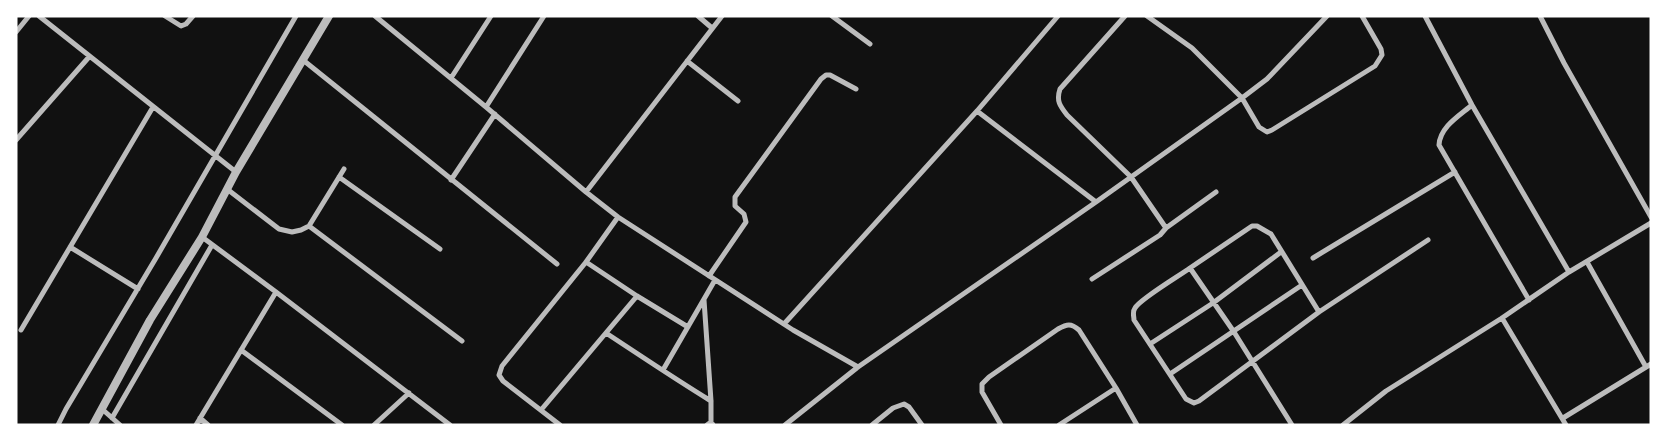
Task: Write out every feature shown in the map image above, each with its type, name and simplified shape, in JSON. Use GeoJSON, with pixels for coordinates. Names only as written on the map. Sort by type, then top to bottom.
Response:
{"type":"FeatureCollection","features":[{"type":"Feature","properties":{"kind":"street"},"geometry":{"type":"LineString","coordinates":[[16,32],[29,16]]}},
{"type":"Feature","properties":{"kind":"street"},"geometry":{"type":"LineString","coordinates":[[39,16],[236,172]]}},
{"type":"Feature","properties":{"kind":"street"},"geometry":{"type":"LineString","coordinates":[[165,16],[181,26],[186,24],[193,16]]}},
{"type":"Feature","properties":{"kind":"street"},"geometry":{"type":"LineString","coordinates":[[58,425],[216,157],[296,16]]}},
{"type":"Feature","properties":{"kind":"street"},"geometry":{"type":"LineString","coordinates":[[93,425],[150,320],[202,237],[236,172],[328,16]]}},
{"type":"Feature","properties":{"kind":"street"},"geometry":{"type":"LineString","coordinates":[[375,16],[618,217],[784,324],[858,367]]}},
{"type":"Feature","properties":{"kind":"street"},"geometry":{"type":"LineString","coordinates":[[451,78],[491,16]]}},
{"type":"Feature","properties":{"kind":"street"},"geometry":{"type":"LineString","coordinates":[[486,107],[544,16]]}},
{"type":"Feature","properties":{"kind":"street"},"geometry":{"type":"LineString","coordinates":[[698,16],[712,28]]}},
{"type":"Feature","properties":{"kind":"street"},"geometry":{"type":"LineString","coordinates":[[586,192],[722,16]]}},
{"type":"Feature","properties":{"kind":"street"},"geometry":{"type":"LineString","coordinates":[[832,16],[870,44]]}},
{"type":"Feature","properties":{"kind":"street"},"geometry":{"type":"LineString","coordinates":[[784,324],[978,111],[1058,16]]}},
{"type":"Feature","properties":{"kind":"street"},"geometry":{"type":"LineString","coordinates":[[1125,16],[1060,89],[1058,104],[1131,177],[1166,228]]}},
{"type":"Feature","properties":{"kind":"street"},"geometry":{"type":"LineString","coordinates":[[1147,16],[1192,48],[1242,98],[1259,127],[1267,132],[1375,66],[1382,55],[1381,49],[1362,16]]}},
{"type":"Feature","properties":{"kind":"street"},"geometry":{"type":"LineString","coordinates":[[785,425],[858,367],[1242,98],[1267,79],[1327,16]]}},
{"type":"Feature","properties":{"kind":"street"},"geometry":{"type":"LineString","coordinates":[[1425,16],[1472,105],[1569,272]]}},
{"type":"Feature","properties":{"kind":"street"},"geometry":{"type":"LineString","coordinates":[[1540,16],[1564,63],[1651,217]]}},
{"type":"Feature","properties":{"kind":"street"},"geometry":{"type":"LineString","coordinates":[[16,140],[89,57]]}},
{"type":"Feature","properties":{"kind":"street"},"geometry":{"type":"LineString","coordinates":[[303,60],[557,264]]}},
{"type":"Feature","properties":{"kind":"street"},"geometry":{"type":"LineString","coordinates":[[687,61],[738,102]]}},
{"type":"Feature","properties":{"kind":"street"},"geometry":{"type":"LineString","coordinates":[[709,276],[746,222],[744,214],[735,206],[735,197],[821,79],[826,75],[830,75],[856,89]]}},
{"type":"Feature","properties":{"kind":"street"},"geometry":{"type":"LineString","coordinates":[[1472,105],[1443,130],[1439,138],[1439,145],[1529,300]]}},
{"type":"Feature","properties":{"kind":"street"},"geometry":{"type":"LineString","coordinates":[[21,330],[153,107]]}},
{"type":"Feature","properties":{"kind":"street"},"geometry":{"type":"LineString","coordinates":[[978,111],[1096,202]]}},
{"type":"Feature","properties":{"kind":"street"},"geometry":{"type":"LineString","coordinates":[[451,180],[495,114]]}},
{"type":"Feature","properties":{"kind":"street"},"geometry":{"type":"LineString","coordinates":[[227,190],[279,229],[292,232],[309,226],[344,169]]}},
{"type":"Feature","properties":{"kind":"street"},"geometry":{"type":"LineString","coordinates":[[1313,258],[1455,172]]}},
{"type":"Feature","properties":{"kind":"street"},"geometry":{"type":"LineString","coordinates":[[339,177],[440,249]]}},
{"type":"Feature","properties":{"kind":"street"},"geometry":{"type":"LineString","coordinates":[[1092,279],[1160,235],[1166,228],[1216,192]]}},
{"type":"Feature","properties":{"kind":"street"},"geometry":{"type":"LineString","coordinates":[[560,425],[503,381],[499,375],[502,366],[586,262],[618,217]]}},
{"type":"Feature","properties":{"kind":"street"},"geometry":{"type":"LineString","coordinates":[[1343,425],[1386,391],[1502,318],[1569,272],[1651,223]]}},
{"type":"Feature","properties":{"kind":"street"},"geometry":{"type":"LineString","coordinates":[[309,226],[462,341]]}},
{"type":"Feature","properties":{"kind":"street"},"geometry":{"type":"LineString","coordinates":[[1319,312],[1271,234],[1257,226],[1252,226],[1145,299],[1133,312],[1134,320],[1186,399],[1194,403],[1319,312],[1428,240]]}},
{"type":"Feature","properties":{"kind":"street"},"geometry":{"type":"LineString","coordinates":[[202,237],[450,425]]}},
{"type":"Feature","properties":{"kind":"street"},"geometry":{"type":"LineString","coordinates":[[112,418],[212,245]]}},
{"type":"Feature","properties":{"kind":"street"},"geometry":{"type":"LineString","coordinates":[[70,247],[138,289]]}},
{"type":"Feature","properties":{"kind":"street"},"geometry":{"type":"LineString","coordinates":[[1150,344],[1212,303],[1281,252]]}},
{"type":"Feature","properties":{"kind":"street"},"geometry":{"type":"LineString","coordinates":[[586,262],[688,327]]}},
{"type":"Feature","properties":{"kind":"street"},"geometry":{"type":"LineString","coordinates":[[1562,418],[1648,366],[1586,262]]}},
{"type":"Feature","properties":{"kind":"street"},"geometry":{"type":"LineString","coordinates":[[1190,268],[1212,303],[1234,332],[1292,425]]}},
{"type":"Feature","properties":{"kind":"street"},"geometry":{"type":"LineString","coordinates":[[663,370],[715,280]]}},
{"type":"Feature","properties":{"kind":"street"},"geometry":{"type":"LineString","coordinates":[[1170,374],[1302,285]]}},
{"type":"Feature","properties":{"kind":"street"},"geometry":{"type":"LineString","coordinates":[[196,425],[276,292]]}},
{"type":"Feature","properties":{"kind":"street"},"geometry":{"type":"LineString","coordinates":[[541,410],[637,296]]}},
{"type":"Feature","properties":{"kind":"street"},"geometry":{"type":"LineString","coordinates":[[704,300],[711,401],[710,424]]}},
{"type":"Feature","properties":{"kind":"street"},"geometry":{"type":"LineString","coordinates":[[1502,318],[1566,425]]}},
{"type":"Feature","properties":{"kind":"street"},"geometry":{"type":"LineString","coordinates":[[1001,425],[982,392],[982,384],[996,372],[1067,324],[1074,325],[1079,330],[1137,425]]}},
{"type":"Feature","properties":{"kind":"street"},"geometry":{"type":"LineString","coordinates":[[606,334],[711,401]]}},
{"type":"Feature","properties":{"kind":"street"},"geometry":{"type":"LineString","coordinates":[[241,350],[342,425]]}},
{"type":"Feature","properties":{"kind":"street"},"geometry":{"type":"LineString","coordinates":[[1060,425],[1116,388]]}},
{"type":"Feature","properties":{"kind":"street"},"geometry":{"type":"LineString","coordinates":[[374,425],[409,393]]}},
{"type":"Feature","properties":{"kind":"street"},"geometry":{"type":"LineString","coordinates":[[872,425],[893,408],[904,404],[909,407],[922,425]]}},
{"type":"Feature","properties":{"kind":"street"},"geometry":{"type":"LineString","coordinates":[[102,409],[120,425]]}},
{"type":"Feature","properties":{"kind":"street"},"geometry":{"type":"LineString","coordinates":[[200,418],[208,425]]}}]}
